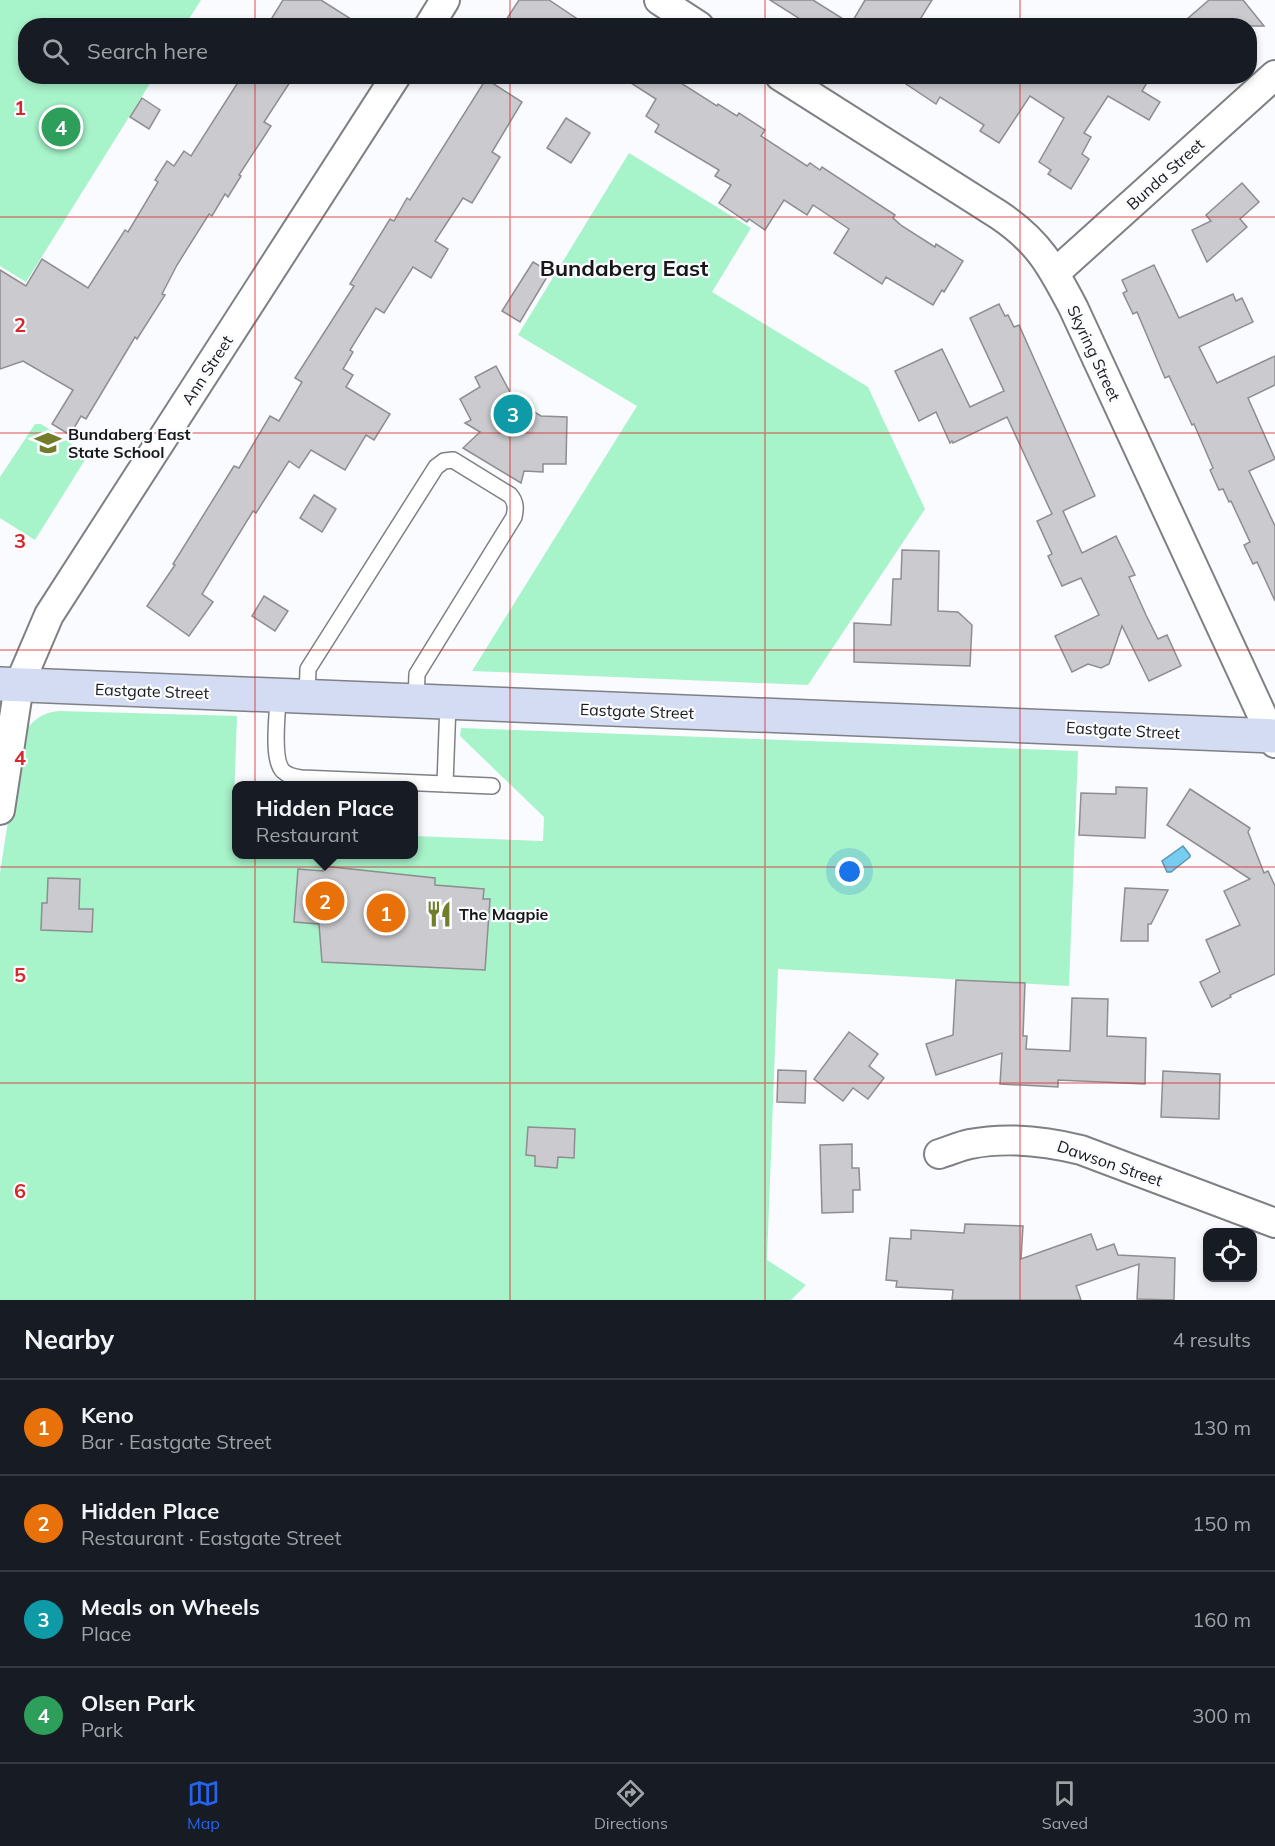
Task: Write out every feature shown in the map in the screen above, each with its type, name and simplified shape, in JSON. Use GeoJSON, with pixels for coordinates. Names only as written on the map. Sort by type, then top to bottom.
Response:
{"type":"FeatureCollection","features":[{"type":"Feature","properties":{"kind":"street"},"geometry":{"type":"LineString","coordinates":[[434,18],[446,0]]}},
{"type":"Feature","properties":{"kind":"street"},"geometry":{"type":"LineString","coordinates":[[659,0],[687,18]]}},
{"type":"Feature","properties":{"kind":"street","name":"Bunda Street"},"geometry":{"type":"LineString","coordinates":[[1055,273],[1275,75]]}},
{"type":"Feature","properties":{"kind":"street","name":"Ann Street"},"geometry":{"type":"LineString","coordinates":[[0,810],[10,685],[49,615],[391,84]]}},
{"type":"Feature","properties":{"kind":"street","name":"Skyring Street"},"geometry":{"type":"LineString","coordinates":[[793,84],[1018,227],[1033,241],[1055,273],[1073,307],[1274,739]]}},
{"type":"Feature","properties":{"kind":"street","name":"Eastgate Street"},"geometry":{"type":"LineString","coordinates":[[10,685],[1274,739]]}},
{"type":"Feature","properties":{"kind":"street","name":"Dawson Street"},"geometry":{"type":"LineString","coordinates":[[939,1154],[969,1144],[993,1141],[1060,1145],[1081,1150],[1275,1223]]}},
{"type":"Feature","properties":{"kind":"lane"},"geometry":{"type":"LineString","coordinates":[[373,781],[291,776],[278,764],[276,752],[293,697],[308,669],[436,467],[444,461],[453,460],[510,495],[516,510],[514,517],[417,674],[416,702]]}},
{"type":"Feature","properties":{"kind":"lane"},"geometry":{"type":"LineString","coordinates":[[445,784],[448,704]]}},
{"type":"Feature","properties":{"kind":"lane"},"geometry":{"type":"LineString","coordinates":[[418,783],[492,786]]}},
{"type":"Feature","properties":{"kind":"green space"},"geometry":{"type":"Polygon","coordinates":[[[0,0],[201,0],[189,18],[18,18],[18,84],[150,84],[26,282],[0,266],[0,0]]]}},
{"type":"Feature","properties":{"kind":"green space"},"geometry":{"type":"Polygon","coordinates":[[[629,153],[751,228],[712,292],[868,387],[925,509],[808,685],[472,671],[637,406],[518,335],[629,153]]]}},
{"type":"Feature","properties":{"kind":"green space"},"geometry":{"type":"Polygon","coordinates":[[[35,424],[41,424],[88,455],[35,540],[0,518],[0,477],[35,424]]]}},
{"type":"Feature","properties":{"kind":"green space"},"geometry":{"type":"Polygon","coordinates":[[[52,712],[237,716],[235,781],[232,781],[232,859],[418,859],[418,836],[543,841],[544,817],[460,736],[461,728],[1078,751],[1069,986],[778,969],[767,1260],[806,1285],[791,1300],[0,1300],[0,873],[20,743],[35,721],[52,712]]]}},
{"type":"Feature","properties":{"kind":"water"},"geometry":{"type":"Polygon","coordinates":[[[1183,846],[1190,857],[1171,872],[1167,872],[1162,861],[1183,846]]]}},
{"type":"Feature","properties":{"kind":"building"},"geometry":{"type":"Polygon","coordinates":[[[283,0],[321,0],[349,18],[272,18],[283,0]]]}},
{"type":"Feature","properties":{"kind":"building"},"geometry":{"type":"Polygon","coordinates":[[[519,0],[549,0],[576,18],[507,18],[519,0]]]}},
{"type":"Feature","properties":{"kind":"building"},"geometry":{"type":"Polygon","coordinates":[[[770,0],[813,0],[842,18],[798,18],[770,0]]]}},
{"type":"Feature","properties":{"kind":"building"},"geometry":{"type":"Polygon","coordinates":[[[865,0],[932,0],[921,18],[854,18],[865,0]]]}},
{"type":"Feature","properties":{"kind":"building"},"geometry":{"type":"Polygon","coordinates":[[[1209,0],[1243,0],[1264,26],[1257,26],[1257,18],[1188,18],[1209,0]]]}},
{"type":"Feature","properties":{"kind":"building"},"geometry":{"type":"Polygon","coordinates":[[[237,84],[289,84],[264,122],[271,126],[239,175],[241,176],[228,197],[225,194],[212,216],[209,214],[177,265],[162,294],[165,295],[137,339],[135,337],[86,419],[81,416],[70,435],[52,424],[73,390],[23,361],[0,369],[0,270],[26,286],[42,259],[88,288],[125,230],[128,232],[158,182],[155,180],[167,161],[174,166],[184,151],[191,156],[237,84]]]}},
{"type":"Feature","properties":{"kind":"building"},"geometry":{"type":"Polygon","coordinates":[[[483,84],[494,84],[522,102],[492,152],[500,157],[472,203],[463,198],[435,241],[448,249],[431,278],[413,267],[384,313],[376,308],[350,350],[353,352],[343,369],[353,375],[346,387],[390,414],[374,440],[366,435],[345,470],[311,450],[299,468],[289,461],[256,513],[253,511],[202,594],[213,602],[189,636],[147,606],[175,565],[173,564],[234,466],[239,468],[270,416],[279,421],[302,382],[295,378],[354,286],[350,284],[390,219],[394,221],[407,198],[410,200],[483,84]]]}},
{"type":"Feature","properties":{"kind":"building"},"geometry":{"type":"Polygon","coordinates":[[[633,84],[683,84],[717,106],[718,104],[737,116],[739,113],[765,130],[761,136],[807,166],[810,163],[820,170],[822,167],[895,215],[893,218],[902,226],[963,261],[933,305],[886,277],[882,284],[834,253],[849,229],[813,205],[807,215],[784,200],[765,230],[749,219],[747,222],[719,203],[731,185],[715,176],[719,170],[655,132],[659,125],[646,116],[656,99],[633,84]]]}},
{"type":"Feature","properties":{"kind":"building"},"geometry":{"type":"Polygon","coordinates":[[[906,84],[1146,84],[1142,91],[1160,102],[1149,120],[1108,96],[1084,133],[1091,137],[1082,154],[1089,159],[1071,189],[1048,174],[1051,170],[1039,162],[1064,118],[1030,96],[999,143],[980,131],[984,125],[940,97],[936,104],[906,84]]]}},
{"type":"Feature","properties":{"kind":"building"},"geometry":{"type":"Polygon","coordinates":[[[142,98],[160,110],[149,129],[130,117],[142,98]]]}},
{"type":"Feature","properties":{"kind":"building"},"geometry":{"type":"Polygon","coordinates":[[[566,118],[590,133],[571,163],[547,148],[566,118]]]}},
{"type":"Feature","properties":{"kind":"building"},"geometry":{"type":"Polygon","coordinates":[[[1242,183],[1259,202],[1240,219],[1247,227],[1207,262],[1192,230],[1211,221],[1206,215],[1242,183]]]}},
{"type":"Feature","properties":{"kind":"building"},"geometry":{"type":"Polygon","coordinates":[[[533,262],[550,272],[520,322],[502,311],[533,262]]]}},
{"type":"Feature","properties":{"kind":"building"},"geometry":{"type":"Polygon","coordinates":[[[1154,265],[1179,318],[1233,294],[1236,301],[1242,298],[1253,322],[1199,347],[1217,383],[1275,356],[1275,385],[1248,398],[1275,459],[1249,471],[1275,526],[1275,601],[1257,562],[1253,564],[1244,545],[1250,542],[1231,501],[1229,502],[1223,489],[1219,490],[1210,470],[1213,468],[1194,424],[1192,425],[1169,376],[1165,378],[1137,312],[1133,314],[1123,293],[1127,291],[1122,280],[1154,265]]]}},
{"type":"Feature","properties":{"kind":"building"},"geometry":{"type":"Polygon","coordinates":[[[999,304],[1014,327],[1019,325],[1095,496],[1063,511],[1082,553],[1116,536],[1135,575],[1129,577],[1158,639],[1167,635],[1181,666],[1149,681],[1122,626],[1109,664],[1101,668],[1088,664],[1072,672],[1055,636],[1099,615],[1081,578],[1062,586],[1048,556],[1052,554],[1037,521],[1052,514],[1007,417],[950,443],[936,412],[919,421],[895,371],[942,349],[970,407],[1004,391],[970,318],[999,304]]]}},
{"type":"Feature","properties":{"kind":"building"},"geometry":{"type":"Polygon","coordinates":[[[496,366],[511,394],[507,396],[541,416],[567,417],[566,464],[543,464],[543,472],[524,471],[521,483],[463,448],[480,432],[465,423],[471,420],[460,399],[480,387],[475,377],[496,366]]]}},
{"type":"Feature","properties":{"kind":"building"},"geometry":{"type":"Polygon","coordinates":[[[314,495],[336,509],[322,532],[300,518],[314,495]]]}},
{"type":"Feature","properties":{"kind":"building"},"geometry":{"type":"Polygon","coordinates":[[[902,550],[939,551],[938,611],[958,612],[972,625],[970,666],[854,662],[854,623],[891,625],[893,579],[901,579],[902,550]]]}},
{"type":"Feature","properties":{"kind":"building"},"geometry":{"type":"Polygon","coordinates":[[[264,596],[288,611],[275,631],[252,616],[264,596]]]}},
{"type":"Feature","properties":{"kind":"building"},"geometry":{"type":"Polygon","coordinates":[[[1116,787],[1147,788],[1145,838],[1079,835],[1081,793],[1116,794],[1116,787]]]}},
{"type":"Feature","properties":{"kind":"building"},"geometry":{"type":"Polygon","coordinates":[[[1190,789],[1250,828],[1248,832],[1264,873],[1268,871],[1275,886],[1275,974],[1230,995],[1231,997],[1212,1007],[1200,982],[1220,972],[1206,940],[1240,925],[1224,891],[1250,879],[1167,825],[1190,789]]]}},
{"type":"Feature","properties":{"kind":"building"},"geometry":{"type":"Polygon","coordinates":[[[323,866],[435,878],[435,885],[484,889],[483,899],[490,899],[485,970],[322,962],[319,924],[294,922],[298,869],[323,871],[323,866]]]}},
{"type":"Feature","properties":{"kind":"building"},"geometry":{"type":"Polygon","coordinates":[[[48,878],[80,879],[79,909],[93,909],[92,932],[41,930],[42,903],[47,903],[48,878]]]}},
{"type":"Feature","properties":{"kind":"building"},"geometry":{"type":"Polygon","coordinates":[[[1125,888],[1168,890],[1151,924],[1148,924],[1148,941],[1121,941],[1125,888]]]}},
{"type":"Feature","properties":{"kind":"building"},"geometry":{"type":"Polygon","coordinates":[[[956,980],[1025,983],[1023,1036],[1027,1036],[1026,1049],[1070,1051],[1072,998],[1108,999],[1107,1036],[1146,1038],[1145,1084],[1058,1080],[1058,1087],[1000,1084],[1002,1053],[936,1075],[926,1044],[953,1035],[956,980]]]}},
{"type":"Feature","properties":{"kind":"building"},"geometry":{"type":"Polygon","coordinates":[[[849,1032],[878,1054],[869,1066],[884,1078],[868,1099],[853,1088],[843,1101],[814,1079],[849,1032]]]}},
{"type":"Feature","properties":{"kind":"building"},"geometry":{"type":"Polygon","coordinates":[[[778,1070],[806,1071],[805,1103],[777,1102],[778,1070]]]}},
{"type":"Feature","properties":{"kind":"building"},"geometry":{"type":"Polygon","coordinates":[[[1163,1071],[1220,1074],[1219,1119],[1161,1117],[1163,1071]]]}},
{"type":"Feature","properties":{"kind":"building"},"geometry":{"type":"Polygon","coordinates":[[[528,1127],[575,1129],[574,1158],[558,1157],[557,1168],[535,1166],[535,1156],[526,1155],[528,1127]]]}},
{"type":"Feature","properties":{"kind":"building"},"geometry":{"type":"Polygon","coordinates":[[[852,1144],[852,1168],[859,1168],[860,1190],[853,1190],[853,1212],[822,1213],[820,1145],[852,1144]]]}},
{"type":"Feature","properties":{"kind":"building"},"geometry":{"type":"Polygon","coordinates":[[[965,1224],[1023,1226],[1021,1259],[1091,1234],[1097,1250],[1114,1244],[1118,1255],[1175,1258],[1174,1300],[1137,1299],[1139,1264],[1076,1286],[1081,1300],[952,1300],[953,1290],[896,1287],[897,1281],[886,1280],[890,1238],[911,1239],[911,1230],[964,1233],[965,1224]]]}},
{"type":"Feature","properties":{"kind":"place","name":"Olsen Park"},"geometry":{"type":"Point","coordinates":[61,127]}},
{"type":"Feature","properties":{"kind":"place","name":"Meals on Wheels"},"geometry":{"type":"Point","coordinates":[513,414]}},
{"type":"Feature","properties":{"kind":"place","name":"Bundaberg East State School"},"geometry":{"type":"Point","coordinates":[48,443]}},
{"type":"Feature","properties":{"kind":"place","name":"Hidden Place"},"geometry":{"type":"Point","coordinates":[325,901]}},
{"type":"Feature","properties":{"kind":"place","name":"Keno"},"geometry":{"type":"Point","coordinates":[386,913]}},
{"type":"Feature","properties":{"kind":"place","name":"The Magpie"},"geometry":{"type":"Point","coordinates":[439,914]}},
{"type":"Feature","properties":{"kind":"district","name":"Bundaberg East"},"geometry":{"type":"Point","coordinates":[624,268]}}]}
